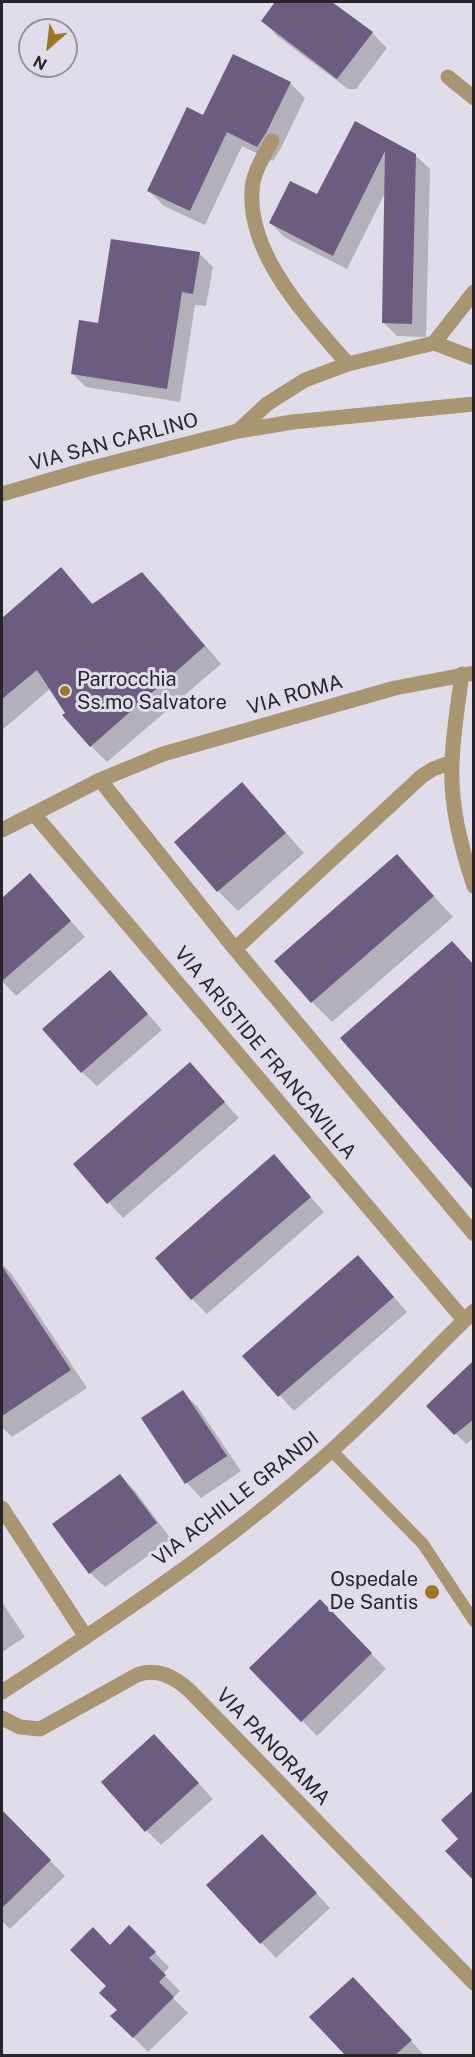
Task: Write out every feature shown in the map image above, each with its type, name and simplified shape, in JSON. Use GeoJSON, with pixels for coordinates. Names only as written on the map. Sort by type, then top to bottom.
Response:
{"type":"FeatureCollection","features":[{"type":"Feature","properties":{"kind":"street"},"geometry":{"type":"LineString","coordinates":[[448,77],[474,98]]}},
{"type":"Feature","properties":{"kind":"street"},"geometry":{"type":"LineString","coordinates":[[272,141],[258,166],[252,194],[261,239],[276,272],[297,304],[348,364]]}},
{"type":"Feature","properties":{"kind":"street"},"geometry":{"type":"LineString","coordinates":[[472,299],[434,343],[474,358]]}},
{"type":"Feature","properties":{"kind":"street","name":"VIA SAN CARLINO"},"geometry":{"type":"LineString","coordinates":[[238,431],[267,404],[305,380],[348,364],[434,343]]}},
{"type":"Feature","properties":{"kind":"street","name":"VIA SAN CARLINO"},"geometry":{"type":"LineString","coordinates":[[2,494],[88,469],[238,431],[293,422],[474,404]]}},
{"type":"Feature","properties":{"kind":"street"},"geometry":{"type":"LineString","coordinates":[[468,674],[452,762],[459,835],[474,886]]}},
{"type":"Feature","properties":{"kind":"street","name":"VIA ROMA"},"geometry":{"type":"LineString","coordinates":[[2,830],[100,780],[180,748],[395,688],[468,674]]}},
{"type":"Feature","properties":{"kind":"street"},"geometry":{"type":"LineString","coordinates":[[235,949],[423,776],[433,769],[452,762]]}},
{"type":"Feature","properties":{"kind":"street"},"geometry":{"type":"LineString","coordinates":[[100,780],[235,949],[474,1234]]}},
{"type":"Feature","properties":{"kind":"street","name":"VIA ARISTIDE FRANCAVILLA"},"geometry":{"type":"LineString","coordinates":[[34,814],[469,1315]]}},
{"type":"Feature","properties":{"kind":"street","name":"VIA ACHILLE GRANDI"},"geometry":{"type":"LineString","coordinates":[[2,1692],[86,1637],[213,1546],[332,1450],[469,1315]]}},
{"type":"Feature","properties":{"kind":"street"},"geometry":{"type":"LineString","coordinates":[[2,1508],[86,1637]]}},
{"type":"Feature","properties":{"kind":"street","name":"VIA PANORAMA"},"geometry":{"type":"LineString","coordinates":[[2,1718],[20,1727],[40,1729],[137,1675],[152,1672],[171,1677],[189,1690],[474,1983]]}},
{"type":"Feature","properties":{"kind":"lane"},"geometry":{"type":"LineString","coordinates":[[332,1450],[423,1544],[474,1621]]}},
{"type":"Feature","properties":{"kind":"building"},"geometry":{"type":"Polygon","coordinates":[[[275,2],[332,2],[373,32],[337,79],[261,21],[275,2]]]}},
{"type":"Feature","properties":{"kind":"building"},"geometry":{"type":"Polygon","coordinates":[[[233,54],[291,82],[257,147],[227,132],[190,211],[147,191],[187,107],[203,115],[233,54]]]}},
{"type":"Feature","properties":{"kind":"building"},"geometry":{"type":"Polygon","coordinates":[[[355,121],[416,154],[412,324],[382,323],[385,151],[333,256],[269,223],[290,181],[317,194],[355,121]]]}},
{"type":"Feature","properties":{"kind":"building"},"geometry":{"type":"Polygon","coordinates":[[[111,239],[200,252],[193,294],[182,292],[167,389],[71,374],[79,320],[98,323],[111,239]]]}},
{"type":"Feature","properties":{"kind":"building"},"geometry":{"type":"Polygon","coordinates":[[[61,567],[92,604],[142,572],[205,646],[90,747],[62,715],[65,713],[37,670],[2,699],[2,618],[61,567]]]}},
{"type":"Feature","properties":{"kind":"building"},"geometry":{"type":"Polygon","coordinates":[[[242,782],[286,833],[217,892],[174,842],[242,782]]]}},
{"type":"Feature","properties":{"kind":"building"},"geometry":{"type":"Polygon","coordinates":[[[397,854],[434,896],[311,1003],[274,961],[397,854]]]}},
{"type":"Feature","properties":{"kind":"building"},"geometry":{"type":"Polygon","coordinates":[[[30,873],[71,921],[2,981],[2,898],[30,873]]]}},
{"type":"Feature","properties":{"kind":"building"},"geometry":{"type":"Polygon","coordinates":[[[452,941],[474,965],[474,1191],[340,1038],[452,941]]]}},
{"type":"Feature","properties":{"kind":"building"},"geometry":{"type":"Polygon","coordinates":[[[110,970],[148,1014],[81,1073],[42,1029],[110,970]]]}},
{"type":"Feature","properties":{"kind":"building"},"geometry":{"type":"Polygon","coordinates":[[[190,1062],[225,1102],[107,1204],[73,1164],[190,1062]]]}},
{"type":"Feature","properties":{"kind":"building"},"geometry":{"type":"Polygon","coordinates":[[[274,1154],[311,1197],[191,1300],[155,1258],[274,1154]]]}},
{"type":"Feature","properties":{"kind":"building"},"geometry":{"type":"Polygon","coordinates":[[[358,1255],[394,1297],[278,1397],[242,1356],[358,1255]]]}},
{"type":"Feature","properties":{"kind":"building"},"geometry":{"type":"Polygon","coordinates":[[[2,1266],[71,1370],[2,1416],[2,1266]]]}},
{"type":"Feature","properties":{"kind":"building"},"geometry":{"type":"Polygon","coordinates":[[[474,1360],[474,1419],[454,1435],[426,1406],[474,1360]]]}},
{"type":"Feature","properties":{"kind":"building"},"geometry":{"type":"Polygon","coordinates":[[[183,1390],[227,1456],[185,1484],[141,1418],[183,1390]]]}},
{"type":"Feature","properties":{"kind":"building"},"geometry":{"type":"Polygon","coordinates":[[[120,1474],[157,1523],[89,1574],[52,1524],[120,1474]]]}},
{"type":"Feature","properties":{"kind":"building"},"geometry":{"type":"Polygon","coordinates":[[[320,1599],[372,1653],[301,1722],[249,1668],[320,1599]]]}},
{"type":"Feature","properties":{"kind":"building"},"geometry":{"type":"Polygon","coordinates":[[[154,1734],[199,1783],[145,1832],[101,1782],[154,1734]]]}},
{"type":"Feature","properties":{"kind":"building"},"geometry":{"type":"Polygon","coordinates":[[[474,1790],[474,1881],[445,1851],[458,1839],[441,1820],[474,1790]]]}},
{"type":"Feature","properties":{"kind":"building"},"geometry":{"type":"Polygon","coordinates":[[[2,1810],[51,1860],[2,1908],[2,1810]]]}},
{"type":"Feature","properties":{"kind":"building"},"geometry":{"type":"Polygon","coordinates":[[[262,1834],[317,1893],[260,1944],[206,1885],[262,1834]]]}},
{"type":"Feature","properties":{"kind":"building"},"geometry":{"type":"Polygon","coordinates":[[[129,1925],[156,1952],[149,1958],[166,1975],[159,1982],[174,1997],[133,2038],[110,2016],[117,2010],[99,1993],[106,1986],[70,1950],[93,1927],[110,1945],[129,1925]]]}},
{"type":"Feature","properties":{"kind":"building"},"geometry":{"type":"Polygon","coordinates":[[[353,1977],[412,2040],[395,2055],[345,2055],[309,2017],[353,1977]]]}},
{"type":"Feature","properties":{"kind":"place","name":"Parrocchia Ss.mo Salvatore"},"geometry":{"type":"Point","coordinates":[65,691]}},
{"type":"Feature","properties":{"kind":"place","name":"Ospedale De Santis"},"geometry":{"type":"Point","coordinates":[432,1592]}}]}
